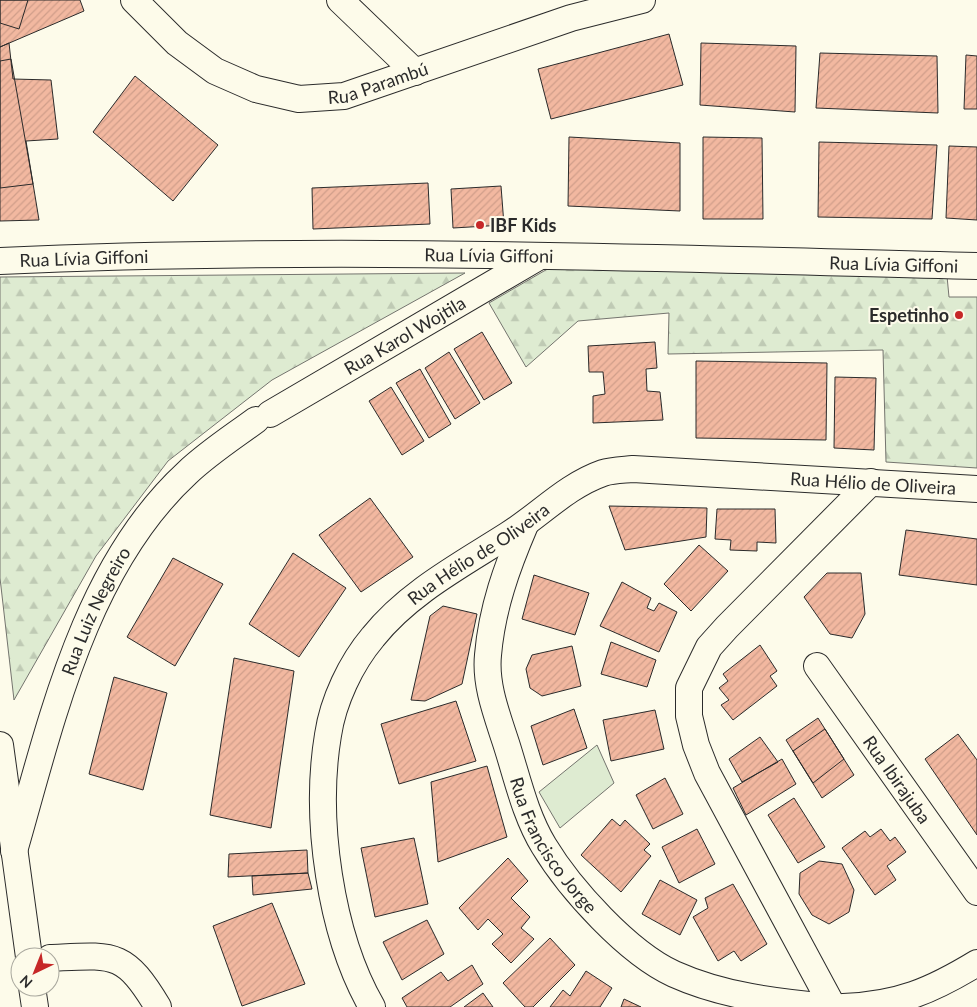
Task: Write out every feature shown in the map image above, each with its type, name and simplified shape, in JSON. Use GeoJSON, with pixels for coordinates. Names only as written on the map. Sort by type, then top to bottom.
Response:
{"type":"FeatureCollection","features":[{"type":"Feature","properties":{"kind":"street","name":"Rua Parambú"},"geometry":{"type":"LineString","coordinates":[[134,0],[177,43],[215,71],[256,89],[300,99],[344,96],[571,18],[642,0]]}},
{"type":"Feature","properties":{"kind":"street"},"geometry":{"type":"LineString","coordinates":[[340,0],[415,72]]}},
{"type":"Feature","properties":{"kind":"street","name":"Rua Lívia Giffoni"},"geometry":{"type":"LineString","coordinates":[[0,260],[239,254],[541,255],[977,266]]}},
{"type":"Feature","properties":{"kind":"street","name":"Rua Karol Wojtila"},"geometry":{"type":"LineString","coordinates":[[263,417],[541,255]]}},
{"type":"Feature","properties":{"kind":"street","name":"Rua Luiz Negreiro"},"geometry":{"type":"LineString","coordinates":[[14,851],[66,671],[87,621],[112,574],[140,528],[175,485],[187,473],[263,417]]}},
{"type":"Feature","properties":{"kind":"street","name":"Rua Hélio de Oliveira"},"geometry":{"type":"LineString","coordinates":[[372,1007],[350,959],[337,917],[328,873],[324,779],[328,735],[338,699],[353,666],[372,637],[415,596],[525,525],[557,498],[578,484],[604,473],[632,468],[977,489]]}},
{"type":"Feature","properties":{"kind":"street"},"geometry":{"type":"LineString","coordinates":[[833,1007],[707,773],[696,745],[689,716],[690,688],[710,647],[727,627],[871,482]]}},
{"type":"Feature","properties":{"kind":"street","name":"Rua Francisco Jorge"},"geometry":{"type":"LineString","coordinates":[[525,525],[503,578],[488,656],[490,686],[530,818],[543,845],[564,875],[617,934],[645,957],[673,973],[722,992],[793,1004],[829,1007]]}},
{"type":"Feature","properties":{"kind":"street","name":"Rua Ibirajuba"},"geometry":{"type":"LineString","coordinates":[[817,666],[977,892]]}},
{"type":"Feature","properties":{"kind":"street"},"geometry":{"type":"LineString","coordinates":[[0,744],[28,947]]}},
{"type":"Feature","properties":{"kind":"street"},"geometry":{"type":"LineString","coordinates":[[60,958],[100,956],[118,960],[132,969],[143,982],[158,1007]]}},
{"type":"Feature","properties":{"kind":"street"},"geometry":{"type":"LineString","coordinates":[[843,1007],[884,1004],[906,998],[951,979],[977,963]]}},
{"type":"Feature","properties":{"kind":"green space"},"geometry":{"type":"Polygon","coordinates":[[[556,264],[947,276],[949,297],[977,297],[977,468],[886,462],[883,350],[668,354],[669,313],[578,321],[526,367],[489,303],[556,264]]]}},
{"type":"Feature","properties":{"kind":"green space"},"geometry":{"type":"Polygon","coordinates":[[[465,273],[272,380],[168,461],[96,556],[14,700],[0,578],[0,277],[465,273]]]}},
{"type":"Feature","properties":{"kind":"green space"},"geometry":{"type":"Polygon","coordinates":[[[597,745],[614,783],[560,828],[539,792],[597,745]]]}},
{"type":"Feature","properties":{"kind":"building"},"geometry":{"type":"Polygon","coordinates":[[[0,0],[80,0],[84,11],[0,47],[0,0]]]}},
{"type":"Feature","properties":{"kind":"building"},"geometry":{"type":"Polygon","coordinates":[[[0,0],[28,0],[19,29],[0,23],[0,0]]]}},
{"type":"Feature","properties":{"kind":"building"},"geometry":{"type":"Polygon","coordinates":[[[669,34],[683,85],[551,119],[538,69],[669,34]]]}},
{"type":"Feature","properties":{"kind":"building"},"geometry":{"type":"Polygon","coordinates":[[[9,43],[13,79],[51,80],[58,139],[26,141],[39,220],[0,221],[0,47],[9,43]]]}},
{"type":"Feature","properties":{"kind":"building"},"geometry":{"type":"Polygon","coordinates":[[[701,43],[796,46],[795,112],[700,105],[701,43]]]}},
{"type":"Feature","properties":{"kind":"building"},"geometry":{"type":"Polygon","coordinates":[[[820,53],[937,56],[938,113],[816,108],[820,53]]]}},
{"type":"Feature","properties":{"kind":"building"},"geometry":{"type":"Polygon","coordinates":[[[966,55],[977,56],[977,109],[964,109],[966,55]]]}},
{"type":"Feature","properties":{"kind":"building"},"geometry":{"type":"Polygon","coordinates":[[[11,59],[33,184],[0,188],[0,61],[11,59]]]}},
{"type":"Feature","properties":{"kind":"building"},"geometry":{"type":"Polygon","coordinates":[[[135,76],[218,145],[173,201],[93,132],[135,76]]]}},
{"type":"Feature","properties":{"kind":"building"},"geometry":{"type":"Polygon","coordinates":[[[569,137],[680,143],[680,211],[568,206],[569,137]]]}},
{"type":"Feature","properties":{"kind":"building"},"geometry":{"type":"Polygon","coordinates":[[[703,137],[762,138],[763,219],[703,219],[703,137]]]}},
{"type":"Feature","properties":{"kind":"building"},"geometry":{"type":"Polygon","coordinates":[[[819,142],[937,145],[932,219],[818,217],[819,142]]]}},
{"type":"Feature","properties":{"kind":"building"},"geometry":{"type":"Polygon","coordinates":[[[949,146],[977,147],[977,220],[946,218],[949,146]]]}},
{"type":"Feature","properties":{"kind":"building"},"geometry":{"type":"Polygon","coordinates":[[[428,183],[430,224],[313,229],[312,188],[428,183]]]}},
{"type":"Feature","properties":{"kind":"building"},"geometry":{"type":"Polygon","coordinates":[[[501,186],[504,225],[453,228],[451,189],[501,186]]]}},
{"type":"Feature","properties":{"kind":"building"},"geometry":{"type":"Polygon","coordinates":[[[482,332],[512,383],[484,400],[454,349],[482,332]]]}},
{"type":"Feature","properties":{"kind":"building"},"geometry":{"type":"Polygon","coordinates":[[[655,342],[657,368],[646,369],[647,391],[660,392],[663,420],[593,423],[593,396],[605,394],[603,372],[589,372],[588,346],[655,342]]]}},
{"type":"Feature","properties":{"kind":"building"},"geometry":{"type":"Polygon","coordinates":[[[449,352],[480,403],[455,419],[425,368],[449,352]]]}},
{"type":"Feature","properties":{"kind":"building"},"geometry":{"type":"Polygon","coordinates":[[[696,361],[827,363],[826,440],[696,438],[696,361]]]}},
{"type":"Feature","properties":{"kind":"building"},"geometry":{"type":"Polygon","coordinates":[[[420,369],[451,424],[429,438],[396,383],[420,369]]]}},
{"type":"Feature","properties":{"kind":"building"},"geometry":{"type":"Polygon","coordinates":[[[835,377],[876,378],[874,450],[834,448],[835,377]]]}},
{"type":"Feature","properties":{"kind":"building"},"geometry":{"type":"Polygon","coordinates":[[[391,387],[424,441],[402,455],[369,401],[391,387]]]}},
{"type":"Feature","properties":{"kind":"building"},"geometry":{"type":"Polygon","coordinates":[[[370,498],[413,557],[361,592],[319,535],[370,498]]]}},
{"type":"Feature","properties":{"kind":"building"},"geometry":{"type":"Polygon","coordinates":[[[609,506],[707,508],[706,537],[625,550],[609,506]]]}},
{"type":"Feature","properties":{"kind":"building"},"geometry":{"type":"Polygon","coordinates":[[[717,509],[775,509],[776,543],[757,542],[757,551],[730,550],[731,540],[715,539],[717,509]]]}},
{"type":"Feature","properties":{"kind":"building"},"geometry":{"type":"Polygon","coordinates":[[[906,530],[977,539],[977,585],[899,575],[906,530]]]}},
{"type":"Feature","properties":{"kind":"building"},"geometry":{"type":"Polygon","coordinates":[[[699,545],[728,571],[691,611],[664,584],[699,545]]]}},
{"type":"Feature","properties":{"kind":"building"},"geometry":{"type":"Polygon","coordinates":[[[293,553],[346,588],[299,657],[249,624],[293,553]]]}},
{"type":"Feature","properties":{"kind":"building"},"geometry":{"type":"Polygon","coordinates":[[[173,558],[223,584],[175,666],[127,637],[173,558]]]}},
{"type":"Feature","properties":{"kind":"building"},"geometry":{"type":"Polygon","coordinates":[[[827,573],[861,573],[865,614],[852,638],[830,634],[804,597],[827,573]]]}},
{"type":"Feature","properties":{"kind":"building"},"geometry":{"type":"Polygon","coordinates":[[[534,575],[589,593],[575,635],[522,619],[534,575]]]}},
{"type":"Feature","properties":{"kind":"building"},"geometry":{"type":"Polygon","coordinates":[[[622,582],[651,598],[647,608],[654,611],[659,603],[677,612],[659,652],[600,626],[622,582]]]}},
{"type":"Feature","properties":{"kind":"building"},"geometry":{"type":"Polygon","coordinates":[[[443,606],[477,614],[462,684],[425,701],[411,700],[430,616],[443,606]]]}},
{"type":"Feature","properties":{"kind":"building"},"geometry":{"type":"Polygon","coordinates":[[[611,642],[656,660],[647,687],[601,674],[611,642]]]}},
{"type":"Feature","properties":{"kind":"building"},"geometry":{"type":"Polygon","coordinates":[[[760,645],[777,671],[770,676],[777,686],[733,720],[721,705],[729,700],[719,688],[728,681],[723,674],[760,645]]]}},
{"type":"Feature","properties":{"kind":"building"},"geometry":{"type":"Polygon","coordinates":[[[572,646],[581,686],[542,696],[530,688],[526,669],[532,655],[572,646]]]}},
{"type":"Feature","properties":{"kind":"building"},"geometry":{"type":"Polygon","coordinates":[[[234,658],[294,671],[271,828],[210,815],[234,658]]]}},
{"type":"Feature","properties":{"kind":"building"},"geometry":{"type":"Polygon","coordinates":[[[114,677],[167,693],[143,790],[89,774],[114,677]]]}},
{"type":"Feature","properties":{"kind":"building"},"geometry":{"type":"Polygon","coordinates":[[[456,701],[476,761],[399,784],[381,724],[456,701]]]}},
{"type":"Feature","properties":{"kind":"building"},"geometry":{"type":"Polygon","coordinates":[[[574,709],[587,748],[543,765],[531,726],[574,709]]]}},
{"type":"Feature","properties":{"kind":"building"},"geometry":{"type":"Polygon","coordinates":[[[655,710],[664,749],[611,761],[603,720],[655,710]]]}},
{"type":"Feature","properties":{"kind":"building"},"geometry":{"type":"Polygon","coordinates":[[[818,718],[854,775],[822,798],[786,740],[818,718]]]}},
{"type":"Feature","properties":{"kind":"building"},"geometry":{"type":"Polygon","coordinates":[[[825,729],[844,759],[813,783],[793,751],[825,729]]]}},
{"type":"Feature","properties":{"kind":"building"},"geometry":{"type":"Polygon","coordinates":[[[958,734],[977,760],[977,835],[925,759],[958,734]]]}},
{"type":"Feature","properties":{"kind":"building"},"geometry":{"type":"Polygon","coordinates":[[[760,737],[778,762],[742,782],[729,759],[760,737]]]}},
{"type":"Feature","properties":{"kind":"building"},"geometry":{"type":"Polygon","coordinates":[[[782,759],[796,784],[746,815],[733,788],[782,759]]]}},
{"type":"Feature","properties":{"kind":"building"},"geometry":{"type":"Polygon","coordinates":[[[487,766],[507,837],[438,862],[431,782],[487,766]]]}},
{"type":"Feature","properties":{"kind":"building"},"geometry":{"type":"Polygon","coordinates":[[[665,778],[683,814],[653,829],[636,795],[665,778]]]}},
{"type":"Feature","properties":{"kind":"building"},"geometry":{"type":"Polygon","coordinates":[[[794,798],[825,847],[798,863],[768,815],[794,798]]]}},
{"type":"Feature","properties":{"kind":"building"},"geometry":{"type":"Polygon","coordinates":[[[612,819],[620,826],[625,820],[650,844],[644,850],[651,856],[621,892],[581,855],[612,819]]]}},
{"type":"Feature","properties":{"kind":"building"},"geometry":{"type":"Polygon","coordinates":[[[697,829],[715,864],[679,883],[662,847],[697,829]]]}},
{"type":"Feature","properties":{"kind":"building"},"geometry":{"type":"Polygon","coordinates":[[[881,829],[890,841],[895,837],[906,852],[887,866],[896,880],[875,895],[842,848],[865,831],[870,837],[881,829]]]}},
{"type":"Feature","properties":{"kind":"building"},"geometry":{"type":"Polygon","coordinates":[[[414,838],[428,904],[375,917],[361,848],[414,838]]]}},
{"type":"Feature","properties":{"kind":"building"},"geometry":{"type":"Polygon","coordinates":[[[307,850],[308,873],[228,877],[229,854],[307,850]]]}},
{"type":"Feature","properties":{"kind":"building"},"geometry":{"type":"Polygon","coordinates":[[[508,858],[528,881],[511,898],[530,917],[521,928],[534,939],[511,963],[492,944],[503,934],[488,919],[478,930],[459,908],[508,858]]]}},
{"type":"Feature","properties":{"kind":"building"},"geometry":{"type":"Polygon","coordinates":[[[819,861],[842,864],[854,890],[849,912],[829,924],[812,915],[799,894],[800,873],[819,861]]]}},
{"type":"Feature","properties":{"kind":"building"},"geometry":{"type":"Polygon","coordinates":[[[308,873],[312,889],[253,895],[252,876],[308,873]]]}},
{"type":"Feature","properties":{"kind":"building"},"geometry":{"type":"Polygon","coordinates":[[[660,880],[697,900],[680,935],[642,914],[660,880]]]}},
{"type":"Feature","properties":{"kind":"building"},"geometry":{"type":"Polygon","coordinates":[[[733,884],[767,944],[741,961],[734,951],[718,961],[693,917],[708,908],[705,898],[733,884]]]}},
{"type":"Feature","properties":{"kind":"building"},"geometry":{"type":"Polygon","coordinates":[[[272,903],[305,984],[242,1006],[213,926],[272,903]]]}},
{"type":"Feature","properties":{"kind":"building"},"geometry":{"type":"Polygon","coordinates":[[[427,920],[444,954],[402,980],[383,942],[427,920]]]}},
{"type":"Feature","properties":{"kind":"building"},"geometry":{"type":"Polygon","coordinates":[[[550,938],[575,965],[533,1007],[525,1007],[503,983],[550,938]]]}},
{"type":"Feature","properties":{"kind":"building"},"geometry":{"type":"Polygon","coordinates":[[[472,965],[483,984],[450,1007],[407,1007],[402,998],[441,972],[448,981],[472,965]]]}},
{"type":"Feature","properties":{"kind":"building"},"geometry":{"type":"Polygon","coordinates":[[[586,971],[612,988],[600,1007],[550,1007],[563,990],[570,996],[586,971]]]}},
{"type":"Feature","properties":{"kind":"building"},"geometry":{"type":"Polygon","coordinates":[[[483,993],[493,1007],[464,1007],[483,993]]]}},
{"type":"Feature","properties":{"kind":"building"},"geometry":{"type":"Polygon","coordinates":[[[624,999],[641,1007],[621,1007],[624,999]]]}},
{"type":"Feature","properties":{"kind":"place","name":"IBF Kids"},"geometry":{"type":"Point","coordinates":[480,225]}},
{"type":"Feature","properties":{"kind":"place","name":"Espetinho"},"geometry":{"type":"Point","coordinates":[959,315]}}]}
